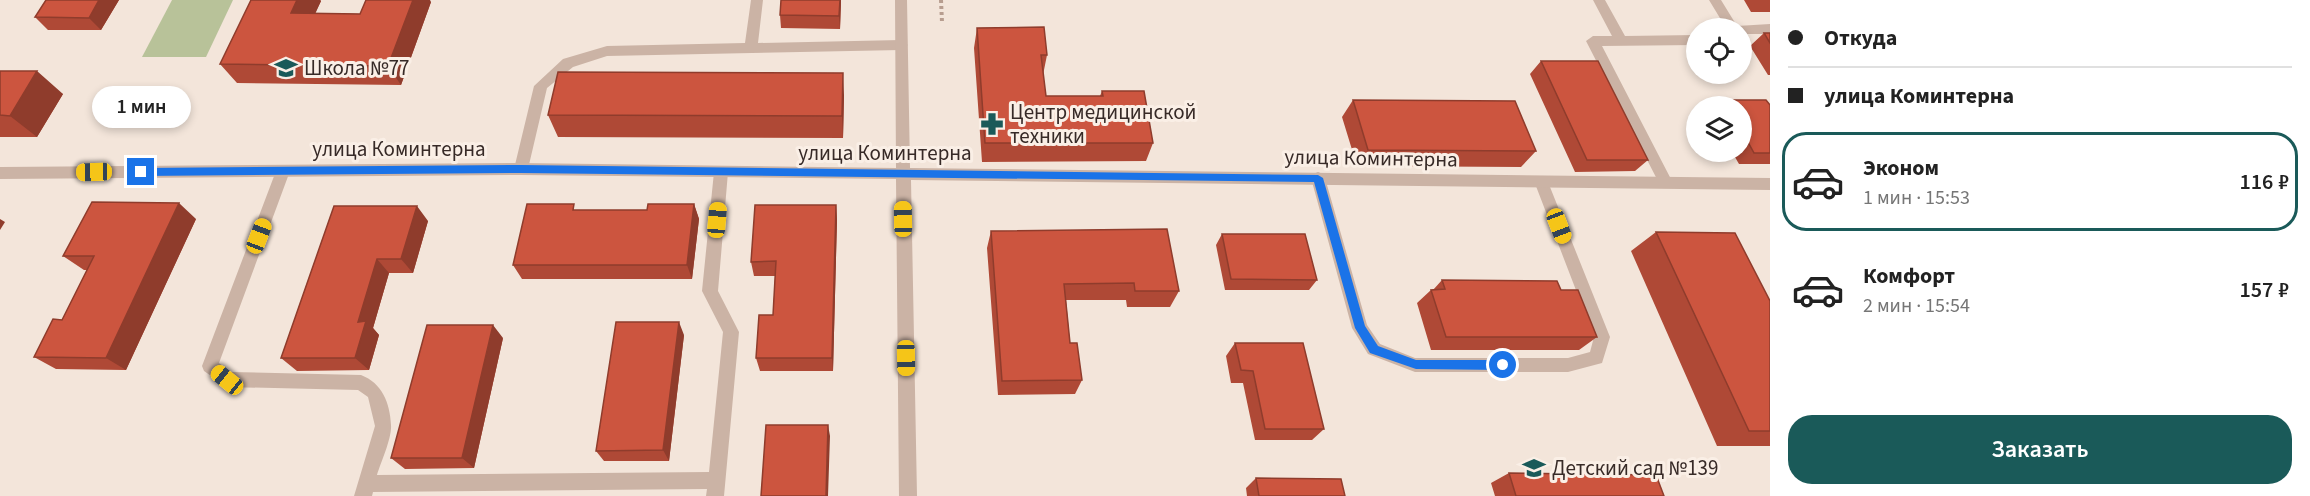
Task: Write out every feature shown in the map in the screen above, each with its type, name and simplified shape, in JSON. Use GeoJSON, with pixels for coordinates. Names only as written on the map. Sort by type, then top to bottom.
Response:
{"type":"FeatureCollection","features":[{"type":"Feature","properties":{"kind":"street"},"geometry":{"type":"LineString","coordinates":[[751,48],[757,0]]}},
{"type":"Feature","properties":{"kind":"street"},"geometry":{"type":"LineString","coordinates":[[901,0],[908,496]]}},
{"type":"Feature","properties":{"kind":"street"},"geometry":{"type":"LineString","coordinates":[[1599,0],[1621,41]]}},
{"type":"Feature","properties":{"kind":"street"},"geometry":{"type":"LineString","coordinates":[[1715,0],[1726,18]]}},
{"type":"Feature","properties":{"kind":"street"},"geometry":{"type":"LineString","coordinates":[[1752,29],[1770,29]]}},
{"type":"Feature","properties":{"kind":"street"},"geometry":{"type":"LineString","coordinates":[[1666,183],[1593,41],[1686,40]]}},
{"type":"Feature","properties":{"kind":"street"},"geometry":{"type":"LineString","coordinates":[[521,169],[541,86],[568,63],[607,51],[901,45]]}},
{"type":"Feature","properties":{"kind":"street","name":"улица Коминтерна"},"geometry":{"type":"LineString","coordinates":[[0,173],[521,169],[1770,184]]}},
{"type":"Feature","properties":{"kind":"street"},"geometry":{"type":"LineString","coordinates":[[283,171],[210,366],[227,380],[361,383],[375,393],[383,426],[364,490],[716,488],[731,332],[710,291],[721,172]]}},
{"type":"Feature","properties":{"kind":"street"},"geometry":{"type":"LineString","coordinates":[[1318,178],[1360,328],[1374,349],[1416,364],[1568,365],[1596,358],[1602,337],[1541,181]]}},
{"type":"Feature","properties":{"kind":"path"},"geometry":{"type":"LineString","coordinates":[[941,0],[942,22]]}},
{"type":"Feature","properties":{"kind":"green space"},"geometry":{"type":"Polygon","coordinates":[[[172,0],[233,0],[206,57],[142,57],[172,0]]]}},
{"type":"Feature","properties":{"kind":"building"},"geometry":{"type":"Polygon","coordinates":[[[46,0],[99,0],[89,18],[35,17],[46,0]]]}},
{"type":"Feature","properties":{"kind":"building"},"geometry":{"type":"Polygon","coordinates":[[[251,0],[297,0],[291,13],[360,14],[366,0],[413,0],[388,66],[220,64],[251,0]]]}},
{"type":"Feature","properties":{"kind":"building"},"geometry":{"type":"Polygon","coordinates":[[[781,0],[840,0],[839,16],[780,15],[781,0]]]}},
{"type":"Feature","properties":{"kind":"building"},"geometry":{"type":"Polygon","coordinates":[[[1044,27],[1047,55],[1041,55],[1046,96],[1103,96],[1102,91],[1144,91],[1153,143],[985,143],[977,28],[1044,27]]]}},
{"type":"Feature","properties":{"kind":"building"},"geometry":{"type":"Polygon","coordinates":[[[1764,33],[1770,33],[1770,43],[1764,33]]]}},
{"type":"Feature","properties":{"kind":"building"},"geometry":{"type":"Polygon","coordinates":[[[1541,61],[1598,61],[1648,160],[1587,160],[1541,61]]]}},
{"type":"Feature","properties":{"kind":"building"},"geometry":{"type":"Polygon","coordinates":[[[0,71],[37,71],[10,116],[0,115],[0,71]]]}},
{"type":"Feature","properties":{"kind":"building"},"geometry":{"type":"Polygon","coordinates":[[[558,72],[843,73],[842,116],[548,115],[558,72]]]}},
{"type":"Feature","properties":{"kind":"building"},"geometry":{"type":"Polygon","coordinates":[[[1353,100],[1515,101],[1536,151],[1368,150],[1353,100]]]}},
{"type":"Feature","properties":{"kind":"building"},"geometry":{"type":"Polygon","coordinates":[[[1752,100],[1766,100],[1770,105],[1770,153],[1754,153],[1752,149],[1752,100]]]}},
{"type":"Feature","properties":{"kind":"building"},"geometry":{"type":"Polygon","coordinates":[[[92,202],[179,203],[106,358],[34,357],[53,319],[62,320],[94,256],[63,256],[92,202]]]}},
{"type":"Feature","properties":{"kind":"building"},"geometry":{"type":"Polygon","coordinates":[[[527,204],[574,204],[573,210],[647,210],[648,204],[694,204],[687,265],[513,265],[527,204]]]}},
{"type":"Feature","properties":{"kind":"building"},"geometry":{"type":"Polygon","coordinates":[[[755,205],[836,205],[832,358],[756,358],[759,315],[773,315],[776,261],[751,262],[755,205]]]}},
{"type":"Feature","properties":{"kind":"building"},"geometry":{"type":"Polygon","coordinates":[[[334,206],[417,206],[401,259],[377,259],[358,322],[366,321],[355,358],[281,358],[334,206]]]}},
{"type":"Feature","properties":{"kind":"building"},"geometry":{"type":"Polygon","coordinates":[[[1167,229],[1179,291],[1135,291],[1134,283],[1064,284],[1070,343],[1077,343],[1082,380],[1002,381],[991,231],[1167,229]]]}},
{"type":"Feature","properties":{"kind":"building"},"geometry":{"type":"Polygon","coordinates":[[[1656,232],[1735,233],[1770,301],[1770,431],[1749,431],[1656,232]]]}},
{"type":"Feature","properties":{"kind":"building"},"geometry":{"type":"Polygon","coordinates":[[[1222,234],[1305,234],[1317,280],[1231,279],[1222,234]]]}},
{"type":"Feature","properties":{"kind":"building"},"geometry":{"type":"Polygon","coordinates":[[[1442,280],[1557,281],[1561,290],[1578,290],[1597,337],[1446,337],[1431,290],[1445,289],[1442,280]]]}},
{"type":"Feature","properties":{"kind":"building"},"geometry":{"type":"Polygon","coordinates":[[[616,322],[679,322],[663,450],[596,451],[616,322]]]}},
{"type":"Feature","properties":{"kind":"building"},"geometry":{"type":"Polygon","coordinates":[[[427,325],[493,325],[462,458],[391,458],[427,325]]]}},
{"type":"Feature","properties":{"kind":"building"},"geometry":{"type":"Polygon","coordinates":[[[1235,343],[1303,343],[1324,429],[1265,429],[1253,371],[1241,370],[1235,343]]]}},
{"type":"Feature","properties":{"kind":"building"},"geometry":{"type":"Polygon","coordinates":[[[766,425],[828,425],[826,496],[761,496],[766,425]]]}},
{"type":"Feature","properties":{"kind":"building"},"geometry":{"type":"Polygon","coordinates":[[[1509,473],[1656,475],[1664,496],[1516,496],[1509,473]]]}},
{"type":"Feature","properties":{"kind":"building"},"geometry":{"type":"Polygon","coordinates":[[[1256,478],[1341,479],[1345,496],[1259,496],[1256,478]]]}},
{"type":"Feature","properties":{"kind":"place","name":"Школа №77"},"geometry":{"type":"Point","coordinates":[286,68]}},
{"type":"Feature","properties":{"kind":"place","name":"Центр медицинской техники"},"geometry":{"type":"Point","coordinates":[992,124]}},
{"type":"Feature","properties":{"kind":"place","name":"Детский сад №139"},"geometry":{"type":"Point","coordinates":[1534,468]}},
{"type":"Feature","properties":{"kind":"route"},"geometry":{"type":"LineString","coordinates":[[141,172],[521,169],[1318,178],[1360,328],[1374,349],[1416,364],[1503,365]]}}]}
